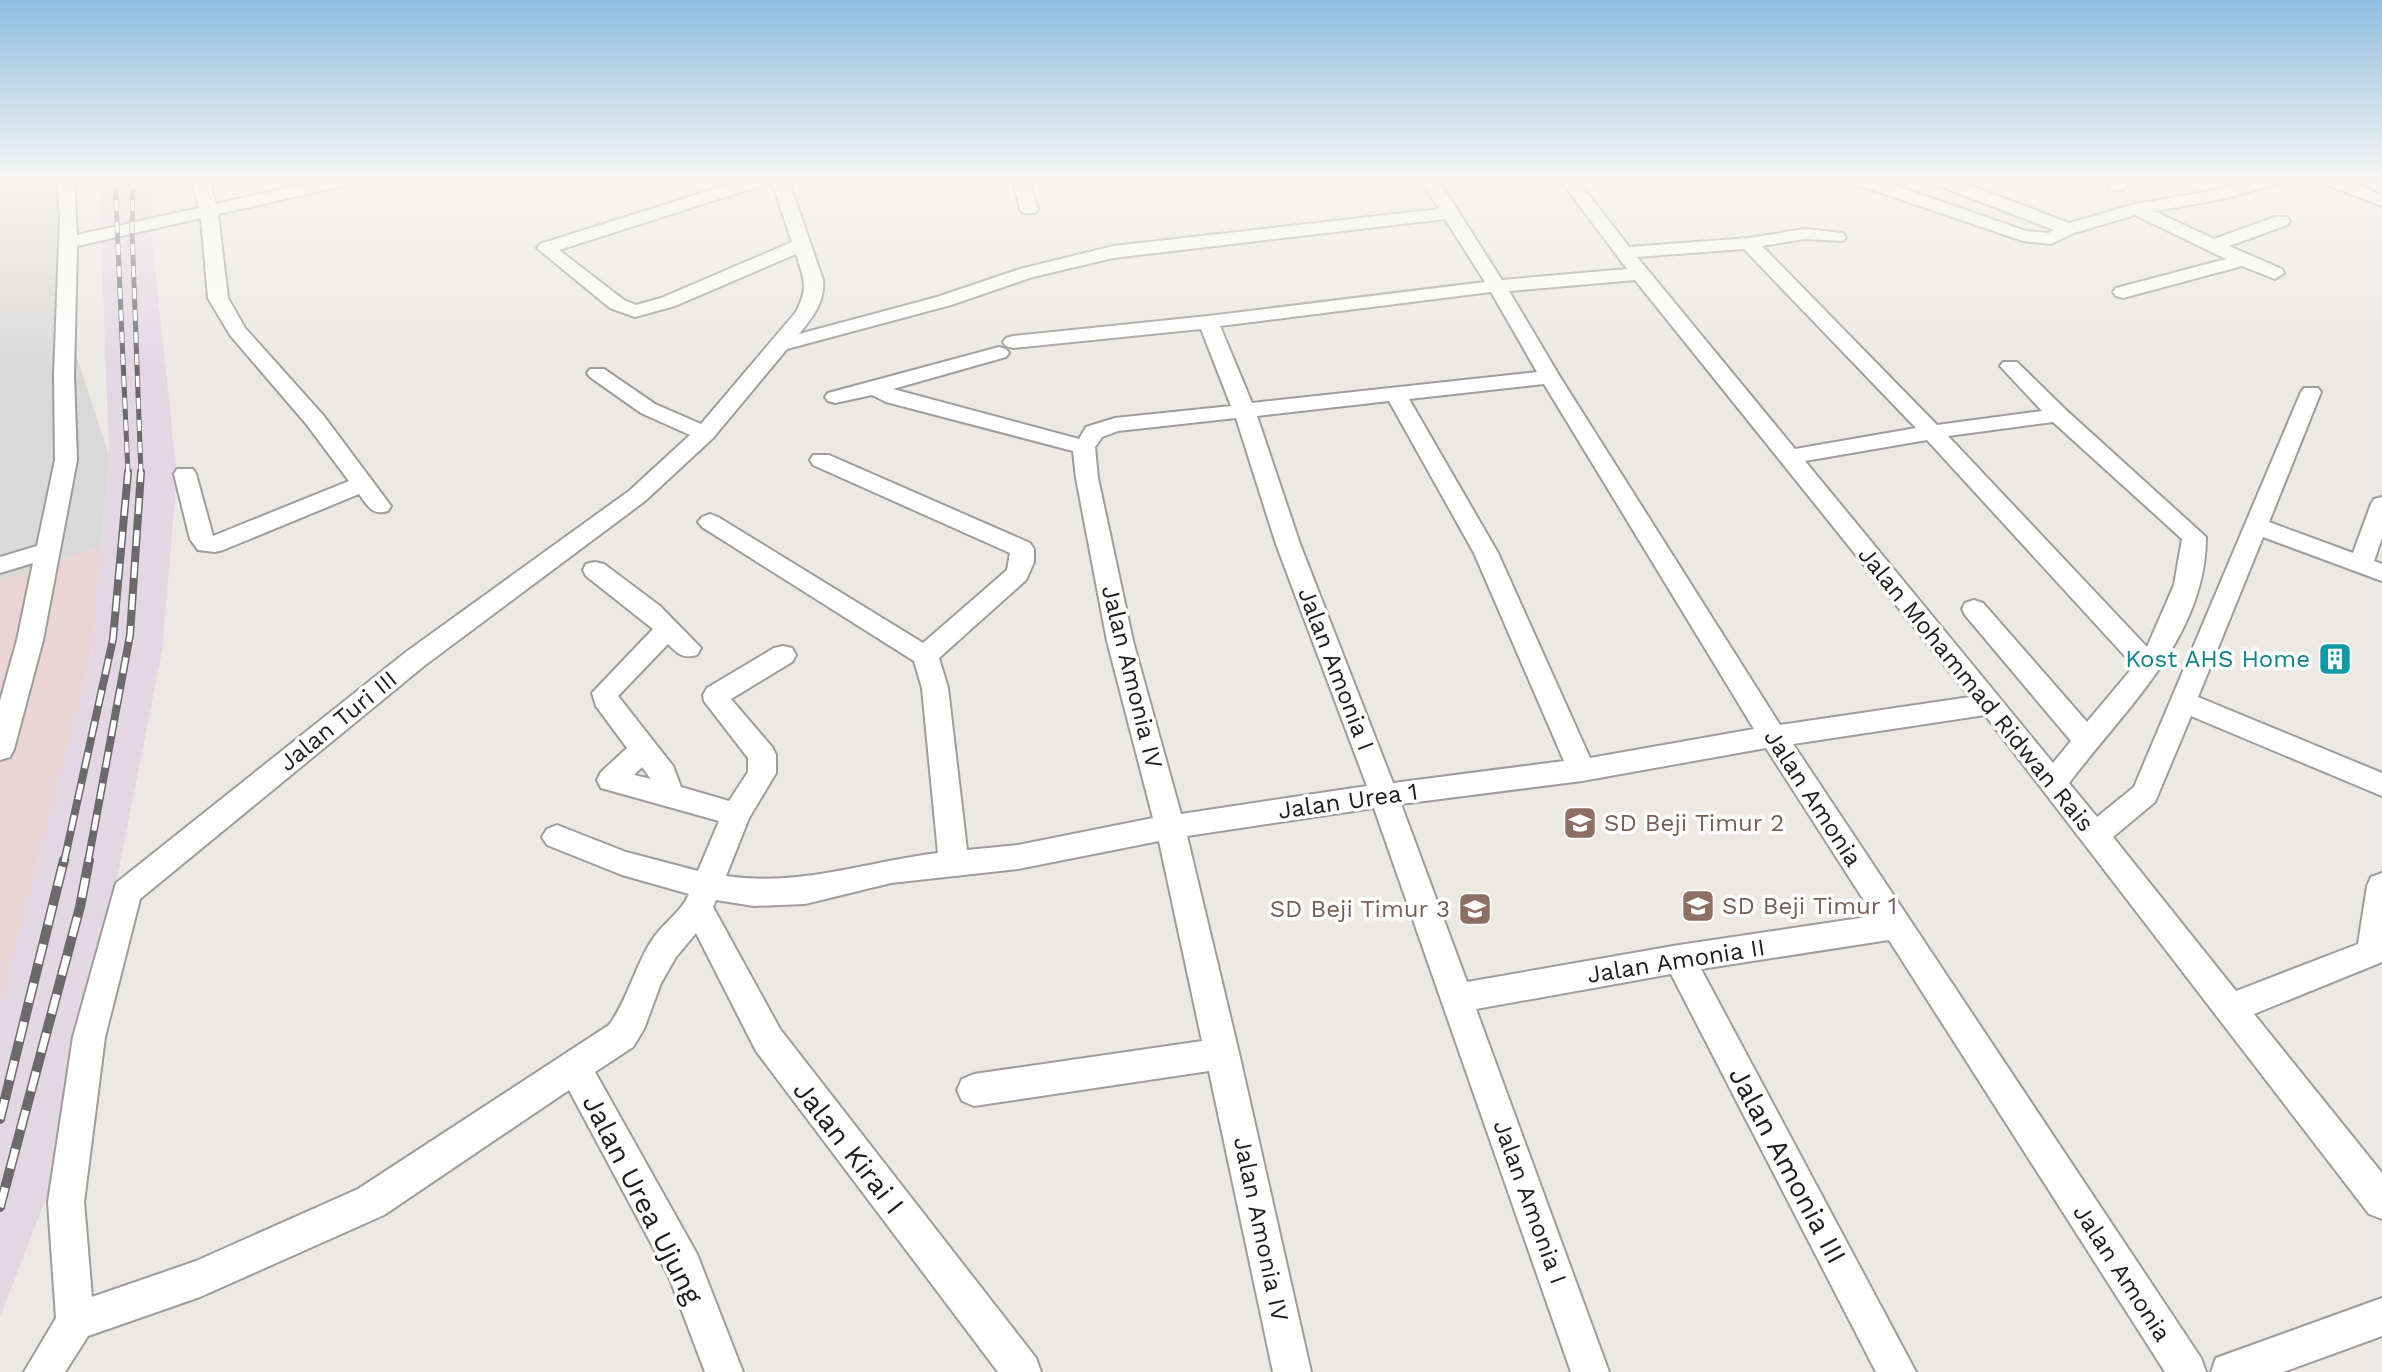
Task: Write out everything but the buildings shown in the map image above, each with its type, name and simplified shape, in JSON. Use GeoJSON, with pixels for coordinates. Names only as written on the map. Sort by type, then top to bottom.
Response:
{"type":"FeatureCollection","features":[{"type":"Feature","properties":{"kind":"street"},"geometry":{"type":"LineString","coordinates":[[0,749],[30,640],[66,460],[64,374],[68,243],[73,242]]}},
{"type":"Feature","properties":{"kind":"street"},"geometry":{"type":"LineString","coordinates":[[212,242],[218,298],[237,331],[315,420],[380,506]]}},
{"type":"Feature","properties":{"kind":"street"},"geometry":{"type":"LineString","coordinates":[[564,242],[546,248],[617,303],[635,311],[668,302],[800,245]]}},
{"type":"Feature","properties":{"kind":"street","name":"Jalan Turi III"},"geometry":{"type":"LineString","coordinates":[[75,1322],[66,1202],[89,1037],[127,892],[426,651],[616,513],[705,433],[805,314],[815,294],[814,281],[799,242]]}},
{"type":"Feature","properties":{"kind":"street"},"geometry":{"type":"LineString","coordinates":[[780,345],[944,301],[1027,273],[1113,252],[1199,242]]}},
{"type":"Feature","properties":{"kind":"street"},"geometry":{"type":"LineString","coordinates":[[1467,242],[1497,286]]}},
{"type":"Feature","properties":{"kind":"street","name":"Jalan Mohammad Ridwan Rais"},"geometry":{"type":"LineString","coordinates":[[1616,242],[1991,704],[2382,1201]]}},
{"type":"Feature","properties":{"kind":"street"},"geometry":{"type":"LineString","coordinates":[[1624,253],[1755,242]]}},
{"type":"Feature","properties":{"kind":"street"},"geometry":{"type":"LineString","coordinates":[[2204,242],[2275,273]]}},
{"type":"Feature","properties":{"kind":"street"},"geometry":{"type":"LineString","coordinates":[[2212,246],[2223,242]]}},
{"type":"Feature","properties":{"kind":"street"},"geometry":{"type":"LineString","coordinates":[[1749,243],[1932,432],[2149,665]]}},
{"type":"Feature","properties":{"kind":"street"},"geometry":{"type":"LineString","coordinates":[[2123,292],[2244,260]]}},
{"type":"Feature","properties":{"kind":"street"},"geometry":{"type":"LineString","coordinates":[[835,397],[938,371],[1006,347],[1497,286],[1640,274]]}},
{"type":"Feature","properties":{"kind":"street","name":"Jalan Amonia"},"geometry":{"type":"LineString","coordinates":[[1497,286],[1550,377],[1773,736],[2187,1372]]}},
{"type":"Feature","properties":{"kind":"street","name":"Jalan Amonia I"},"geometry":{"type":"LineString","coordinates":[[1208,322],[1245,413],[1287,544],[1384,794],[1590,1372]]}},
{"type":"Feature","properties":{"kind":"street"},"geometry":{"type":"LineString","coordinates":[[2010,366],[2058,415],[2194,537],[2196,551],[2185,591],[2149,665],[2053,783]]}},
{"type":"Feature","properties":{"kind":"street"},"geometry":{"type":"LineString","coordinates":[[923,406],[938,371]]}},
{"type":"Feature","properties":{"kind":"street"},"geometry":{"type":"LineString","coordinates":[[597,373],[650,412],[705,433]]}},
{"type":"Feature","properties":{"kind":"street"},"geometry":{"type":"LineString","coordinates":[[875,388],[893,398],[1084,447],[1088,439],[1104,427],[1550,377]]}},
{"type":"Feature","properties":{"kind":"street"},"geometry":{"type":"LineString","coordinates":[[2094,836],[2145,794],[2311,392]]}},
{"type":"Feature","properties":{"kind":"street"},"geometry":{"type":"LineString","coordinates":[[1397,396],[1486,553],[1582,770]]}},
{"type":"Feature","properties":{"kind":"street"},"geometry":{"type":"LineString","coordinates":[[1789,457],[1932,432],[2058,415]]}},
{"type":"Feature","properties":{"kind":"street","name":"Jalan Amonia IV"},"geometry":{"type":"LineString","coordinates":[[1084,447],[1087,478],[1120,641],[1170,827],[1223,1053],[1292,1372]]}},
{"type":"Feature","properties":{"kind":"street"},"geometry":{"type":"LineString","coordinates":[[821,460],[1022,549],[1022,562],[1017,574],[925,656]]}},
{"type":"Feature","properties":{"kind":"street"},"geometry":{"type":"LineString","coordinates":[[185,474],[202,539],[206,544],[215,544],[363,484]]}},
{"type":"Feature","properties":{"kind":"street"},"geometry":{"type":"LineString","coordinates":[[2256,526],[2371,569],[2382,504]]}},
{"type":"Feature","properties":{"kind":"street"},"geometry":{"type":"LineString","coordinates":[[710,522],[925,656],[935,688],[954,864]]}},
{"type":"Feature","properties":{"kind":"street"},"geometry":{"type":"LineString","coordinates":[[0,565],[50,550]]}},
{"type":"Feature","properties":{"kind":"street"},"geometry":{"type":"LineString","coordinates":[[595,570],[651,612],[688,648]]}},
{"type":"Feature","properties":{"kind":"street"},"geometry":{"type":"LineString","coordinates":[[1974,609],[2087,741]]}},
{"type":"Feature","properties":{"kind":"street"},"geometry":{"type":"LineString","coordinates":[[668,629],[605,693],[605,699],[663,774],[670,795]]}},
{"type":"Feature","properties":{"kind":"street"},"geometry":{"type":"LineString","coordinates":[[43,1372],[75,1322],[200,1278],[371,1202],[621,1036],[633,1019],[648,979],[665,947],[702,897],[736,814],[762,773],[762,755],[717,701],[716,695],[783,655]]}},
{"type":"Feature","properties":{"kind":"street"},"geometry":{"type":"LineString","coordinates":[[2184,702],[2382,785]]}},
{"type":"Feature","properties":{"kind":"street","name":"Jalan Urea 1"},"geometry":{"type":"LineString","coordinates":[[557,837],[702,897],[806,891],[891,871],[1018,857],[1170,827],[1384,794],[1582,770],[1773,736],[1991,704]]}},
{"type":"Feature","properties":{"kind":"street"},"geometry":{"type":"LineString","coordinates":[[645,748],[611,780],[736,814]]}},
{"type":"Feature","properties":{"kind":"street"},"geometry":{"type":"LineString","coordinates":[[2229,1009],[2372,952],[2381,896]]}},
{"type":"Feature","properties":{"kind":"street","name":"Jalan Kirai I"},"geometry":{"type":"LineString","coordinates":[[702,897],[768,1040],[1022,1372]]}},
{"type":"Feature","properties":{"kind":"street","name":"Jalan Amonia II"},"geometry":{"type":"LineString","coordinates":[[1457,998],[1679,959],[1896,926]]}},
{"type":"Feature","properties":{"kind":"street","name":"Jalan Amonia III"},"geometry":{"type":"LineString","coordinates":[[1679,959],[1897,1372]]}},
{"type":"Feature","properties":{"kind":"street"},"geometry":{"type":"LineString","coordinates":[[974,1090],[1223,1053]]}},
{"type":"Feature","properties":{"kind":"street","name":"Jalan Urea Ujung"},"geometry":{"type":"LineString","coordinates":[[574,1067],[684,1267],[724,1372]]}},
{"type":"Feature","properties":{"kind":"street"},"geometry":{"type":"LineString","coordinates":[[2230,1372],[2382,1317]]}},
{"type":"Feature","properties":{"kind":"shaded area"},"geometry":{"type":"Polygon","coordinates":[[[0,242],[71,242],[72,343],[109,455],[101,547],[0,580],[0,242]]]}},
{"type":"Feature","properties":{"kind":"shaded area"},"geometry":{"type":"Polygon","coordinates":[[[101,242],[152,242],[177,475],[162,651],[62,1157],[0,1317],[0,1004],[91,655],[109,455],[101,242]]]}},
{"type":"Feature","properties":{"kind":"shaded area"},"geometry":{"type":"Polygon","coordinates":[[[101,547],[91,655],[0,1004],[0,580],[101,547]]]}},
{"type":"Feature","properties":{"kind":"railway"},"geometry":{"type":"LineString","coordinates":[[118,242],[128,473]]}},
{"type":"Feature","properties":{"kind":"railway"},"geometry":{"type":"LineString","coordinates":[[132,242],[141,473]]}},
{"type":"Feature","properties":{"kind":"railway"},"geometry":{"type":"LineString","coordinates":[[64,862],[113,639],[128,473]]}},
{"type":"Feature","properties":{"kind":"railway"},"geometry":{"type":"LineString","coordinates":[[88,862],[130,635],[141,473]]}},
{"type":"Feature","properties":{"kind":"railway"},"geometry":{"type":"LineString","coordinates":[[0,1119],[64,860]]}},
{"type":"Feature","properties":{"kind":"railway"},"geometry":{"type":"LineString","coordinates":[[0,1207],[80,907],[89,860]]}},
{"type":"Feature","properties":{"kind":"place","name":"Kost AHS Home"},"geometry":{"type":"Point","coordinates":[2335,659]}},
{"type":"Feature","properties":{"kind":"place","name":"SD Beji Timur 2"},"geometry":{"type":"Point","coordinates":[1580,823]}},
{"type":"Feature","properties":{"kind":"place","name":"SD Beji Timur 1"},"geometry":{"type":"Point","coordinates":[1698,906]}},
{"type":"Feature","properties":{"kind":"place","name":"SD Beji Timur 3"},"geometry":{"type":"Point","coordinates":[1475,909]}}]}
